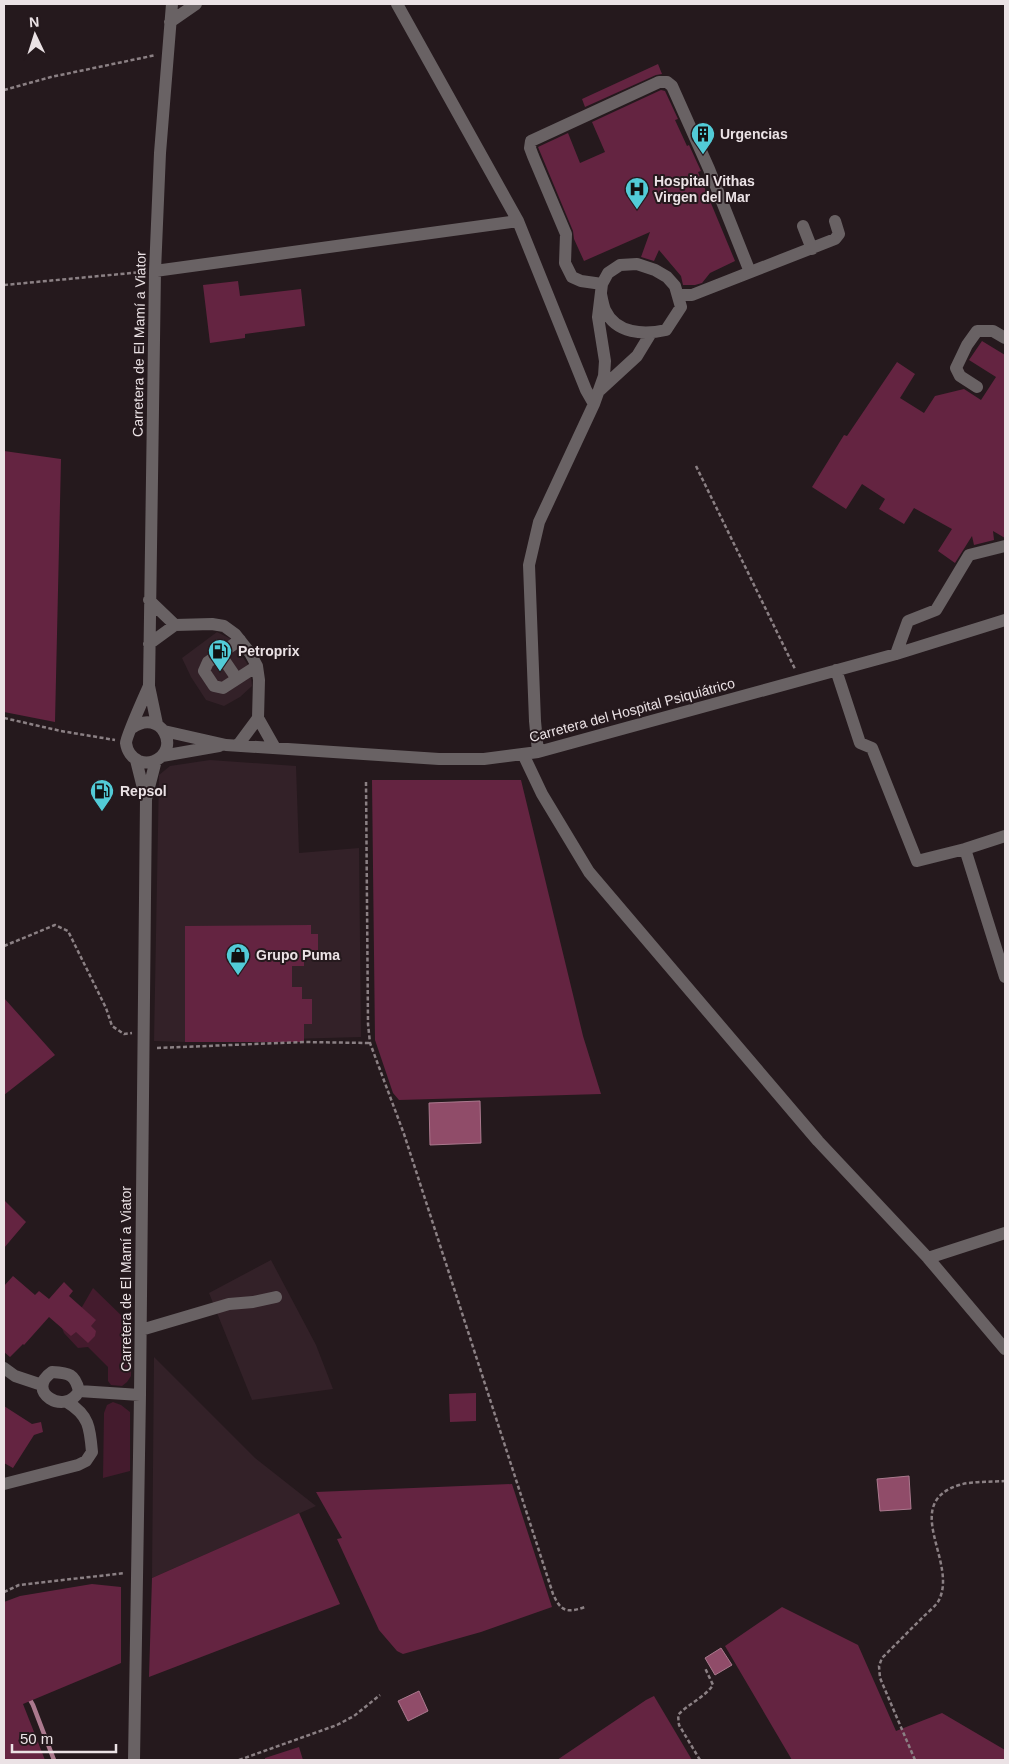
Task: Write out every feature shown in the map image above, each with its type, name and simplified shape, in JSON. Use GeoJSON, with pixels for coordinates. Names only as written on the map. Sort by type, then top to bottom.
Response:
{"type":"FeatureCollection","features":[{"type":"Feature","properties":{"kind":"street","name":"Carretera de El Mamí a Viator"},"geometry":{"type":"LineString","coordinates":[[149,686],[155,271],[160,153],[172,4]]}},
{"type":"Feature","properties":{"kind":"street"},"geometry":{"type":"LineString","coordinates":[[170,22],[196,4]]}},
{"type":"Feature","properties":{"kind":"street"},"geometry":{"type":"LineString","coordinates":[[397,4],[518,221],[586,390],[595,399]]}},
{"type":"Feature","properties":{"kind":"street"},"geometry":{"type":"LineString","coordinates":[[601,289],[581,282],[572,276],[565,263],[566,234],[533,156],[530,148],[531,141],[659,82],[667,82],[672,86],[710,169],[750,272]]}},
{"type":"Feature","properties":{"kind":"street"},"geometry":{"type":"LineString","coordinates":[[155,271],[518,221]]}},
{"type":"Feature","properties":{"kind":"street"},"geometry":{"type":"LineString","coordinates":[[679,296],[692,295],[835,239],[838,234],[835,221]]}},
{"type":"Feature","properties":{"kind":"street"},"geometry":{"type":"LineString","coordinates":[[803,226],[812,249]]}},
{"type":"Feature","properties":{"kind":"street"},"geometry":{"type":"LineString","coordinates":[[538,752],[535,720],[530,565],[539,522],[604,376],[606,361],[598,317],[601,289],[608,273],[620,265],[637,264],[655,270],[667,277],[675,286],[681,307],[666,330],[651,333],[630,332],[615,323],[605,310],[601,289]]}},
{"type":"Feature","properties":{"kind":"street"},"geometry":{"type":"LineString","coordinates":[[977,387],[960,376],[956,368],[967,345],[977,331],[993,331],[1005,338]]}},
{"type":"Feature","properties":{"kind":"street"},"geometry":{"type":"LineString","coordinates":[[595,399],[637,356],[651,333]]}},
{"type":"Feature","properties":{"kind":"street"},"geometry":{"type":"LineString","coordinates":[[896,654],[908,621],[936,610],[969,555],[1005,546]]}},
{"type":"Feature","properties":{"kind":"street"},"geometry":{"type":"LineString","coordinates":[[149,600],[175,625]]}},
{"type":"Feature","properties":{"kind":"street","name":"Carretera del Hospital Psiquiátrico"},"geometry":{"type":"LineString","coordinates":[[232,745],[439,759],[484,759],[538,752],[896,654],[1005,620]]}},
{"type":"Feature","properties":{"kind":"street"},"geometry":{"type":"LineString","coordinates":[[149,644],[175,625],[212,624],[224,626],[235,634],[250,653],[257,666],[259,680],[258,718],[275,748]]}},
{"type":"Feature","properties":{"kind":"street"},"geometry":{"type":"LineString","coordinates":[[240,640],[208,662],[204,671],[214,686],[223,688],[257,666]]}},
{"type":"Feature","properties":{"kind":"street"},"geometry":{"type":"LineString","coordinates":[[220,654],[237,679]]}},
{"type":"Feature","properties":{"kind":"street"},"geometry":{"type":"LineString","coordinates":[[836,670],[860,743],[872,748],[917,861],[965,849],[1005,836]]}},
{"type":"Feature","properties":{"kind":"street"},"geometry":{"type":"LineString","coordinates":[[149,686],[132,728],[127,734],[126,742],[129,752],[136,760],[143,763],[159,758],[232,745],[258,718]]}},
{"type":"Feature","properties":{"kind":"street"},"geometry":{"type":"LineString","coordinates":[[146,799],[159,758],[166,750],[167,743],[149,686]]}},
{"type":"Feature","properties":{"kind":"street"},"geometry":{"type":"LineString","coordinates":[[132,728],[144,722],[161,728],[232,745]]}},
{"type":"Feature","properties":{"kind":"street"},"geometry":{"type":"LineString","coordinates":[[523,754],[542,794],[589,872],[818,1141],[928,1258],[1005,1349]]}},
{"type":"Feature","properties":{"kind":"street"},"geometry":{"type":"LineString","coordinates":[[136,760],[146,799]]}},
{"type":"Feature","properties":{"kind":"street","name":"Carretera de El Mamí a Viator"},"geometry":{"type":"LineString","coordinates":[[134,1760],[146,799]]}},
{"type":"Feature","properties":{"kind":"street"},"geometry":{"type":"LineString","coordinates":[[965,849],[1005,977]]}},
{"type":"Feature","properties":{"kind":"street"},"geometry":{"type":"LineString","coordinates":[[928,1258],[1005,1233]]}},
{"type":"Feature","properties":{"kind":"street"},"geometry":{"type":"LineString","coordinates":[[140,1330],[229,1304],[253,1302],[276,1297]]}},
{"type":"Feature","properties":{"kind":"street"},"geometry":{"type":"LineString","coordinates":[[4,1368],[15,1376],[42,1385]]}},
{"type":"Feature","properties":{"kind":"street"},"geometry":{"type":"LineString","coordinates":[[4,1484],[78,1465],[86,1461],[92,1452],[88,1422],[79,1409],[67,1402],[54,1401],[45,1394],[42,1385],[45,1377],[52,1372],[67,1373],[76,1380],[79,1391],[76,1398],[67,1402]]}},
{"type":"Feature","properties":{"kind":"street"},"geometry":{"type":"LineString","coordinates":[[79,1391],[140,1395]]}},
{"type":"Feature","properties":{"kind":"path"},"geometry":{"type":"LineString","coordinates":[[4,90],[50,77],[168,52]]}},
{"type":"Feature","properties":{"kind":"path"},"geometry":{"type":"LineString","coordinates":[[4,285],[155,271]]}},
{"type":"Feature","properties":{"kind":"path"},"geometry":{"type":"LineString","coordinates":[[696,466],[800,680]]}},
{"type":"Feature","properties":{"kind":"path"},"geometry":{"type":"LineString","coordinates":[[4,718],[61,732],[126,742]]}},
{"type":"Feature","properties":{"kind":"path"},"geometry":{"type":"LineString","coordinates":[[366,782],[368,1024],[370,1043],[404,1134],[553,1594],[558,1605],[565,1610],[572,1611],[585,1607]]}},
{"type":"Feature","properties":{"kind":"path"},"geometry":{"type":"LineString","coordinates":[[4,946],[55,925],[68,931],[106,1008],[112,1026],[124,1034],[143,1032]]}},
{"type":"Feature","properties":{"kind":"path"},"geometry":{"type":"LineString","coordinates":[[143,1048],[304,1042],[370,1043]]}},
{"type":"Feature","properties":{"kind":"path"},"geometry":{"type":"LineString","coordinates":[[914,1760],[880,1678],[879,1666],[882,1658],[939,1601],[943,1584],[941,1560],[932,1529],[932,1512],[936,1501],[945,1492],[960,1485],[1005,1481]]}},
{"type":"Feature","properties":{"kind":"path"},"geometry":{"type":"LineString","coordinates":[[4,1592],[19,1585],[137,1572]]}},
{"type":"Feature","properties":{"kind":"path"},"geometry":{"type":"LineString","coordinates":[[700,1760],[679,1725],[678,1715],[709,1690],[712,1685],[705,1668]]}},
{"type":"Feature","properties":{"kind":"path"},"geometry":{"type":"LineString","coordinates":[[239,1760],[337,1725],[354,1716],[380,1695]]}},
{"type":"Feature","properties":{"kind":"shaded area","name":"Petroprix"},"geometry":{"type":"Polygon","coordinates":[[[217,632],[231,639],[250,668],[252,686],[240,697],[224,706],[206,700],[191,677],[182,658],[217,632]]]}},
{"type":"Feature","properties":{"kind":"shaded area"},"geometry":{"type":"Polygon","coordinates":[[[210,760],[296,766],[299,853],[359,848],[361,1037],[185,1042],[154,1041],[159,775],[170,766],[210,760]]]}},
{"type":"Feature","properties":{"kind":"shaded area"},"geometry":{"type":"Polygon","coordinates":[[[480,1101],[481,1143],[430,1145],[429,1103],[480,1101]]]}},
{"type":"Feature","properties":{"kind":"shaded area"},"geometry":{"type":"Polygon","coordinates":[[[271,1260],[316,1345],[333,1389],[252,1400],[209,1293],[271,1260]]]}},
{"type":"Feature","properties":{"kind":"shaded area"},"geometry":{"type":"Polygon","coordinates":[[[93,1288],[125,1319],[132,1314],[131,1376],[122,1386],[111,1385],[108,1381],[108,1367],[88,1347],[78,1348],[64,1333],[62,1328],[82,1307],[93,1288]]]}},
{"type":"Feature","properties":{"kind":"shaded area"},"geometry":{"type":"Polygon","coordinates":[[[154,1357],[255,1458],[316,1506],[152,1578],[154,1357]]]}},
{"type":"Feature","properties":{"kind":"shaded area"},"geometry":{"type":"Polygon","coordinates":[[[113,1402],[130,1412],[130,1471],[103,1478],[104,1413],[107,1405],[113,1402]]]}},
{"type":"Feature","properties":{"kind":"shaded area"},"geometry":{"type":"Polygon","coordinates":[[[909,1476],[911,1509],[880,1511],[877,1479],[909,1476]]]}},
{"type":"Feature","properties":{"kind":"shaded area"},"geometry":{"type":"Polygon","coordinates":[[[721,1648],[732,1665],[715,1675],[705,1658],[721,1648]]]}},
{"type":"Feature","properties":{"kind":"shaded area"},"geometry":{"type":"Polygon","coordinates":[[[419,1691],[428,1711],[408,1721],[398,1701],[419,1691]]]}},
{"type":"Feature","properties":{"kind":"building"},"geometry":{"type":"Polygon","coordinates":[[[658,64],[662,74],[585,107],[582,99],[658,64]]]}},
{"type":"Feature","properties":{"kind":"building","name":"Hospital Vithas Virgen del Mar"},"geometry":{"type":"Polygon","coordinates":[[[661,90],[665,91],[678,119],[675,120],[701,171],[698,172],[735,261],[710,273],[702,283],[695,285],[683,285],[681,276],[659,250],[654,261],[641,257],[650,232],[584,261],[538,147],[568,133],[580,163],[605,152],[592,122],[661,90]]]}},
{"type":"Feature","properties":{"kind":"building"},"geometry":{"type":"Polygon","coordinates":[[[238,281],[240,296],[301,289],[305,326],[245,334],[245,338],[210,343],[203,285],[238,281]]]}},
{"type":"Feature","properties":{"kind":"building"},"geometry":{"type":"Polygon","coordinates":[[[982,341],[1005,355],[1005,538],[993,531],[994,540],[974,545],[972,536],[955,563],[938,551],[952,529],[914,508],[904,524],[879,509],[885,499],[862,484],[846,509],[812,487],[844,435],[847,436],[897,362],[915,374],[900,398],[924,413],[935,396],[964,389],[981,400],[996,377],[969,360],[982,341]]]}},
{"type":"Feature","properties":{"kind":"building"},"geometry":{"type":"Polygon","coordinates":[[[4,451],[61,459],[55,722],[4,712],[4,451]]]}},
{"type":"Feature","properties":{"kind":"building"},"geometry":{"type":"Polygon","coordinates":[[[372,780],[521,780],[583,1036],[601,1094],[399,1100],[393,1093],[375,1040],[372,780]]]}},
{"type":"Feature","properties":{"kind":"building","name":"Grupo Puma"},"geometry":{"type":"Polygon","coordinates":[[[311,925],[311,934],[318,934],[318,959],[304,959],[304,966],[292,966],[292,987],[302,987],[302,999],[312,999],[312,1024],[304,1024],[304,1042],[185,1042],[185,926],[311,925]]]}},
{"type":"Feature","properties":{"kind":"building"},"geometry":{"type":"Polygon","coordinates":[[[4,998],[55,1055],[4,1095],[4,998]]]}},
{"type":"Feature","properties":{"kind":"building"},"geometry":{"type":"Polygon","coordinates":[[[4,1200],[26,1222],[4,1248],[4,1200]]]}},
{"type":"Feature","properties":{"kind":"building"},"geometry":{"type":"Polygon","coordinates":[[[13,1276],[35,1295],[39,1291],[49,1299],[64,1282],[73,1291],[69,1296],[96,1320],[91,1326],[96,1331],[95,1336],[88,1343],[76,1332],[71,1336],[49,1317],[24,1345],[10,1357],[4,1352],[4,1286],[13,1276]]]}},
{"type":"Feature","properties":{"kind":"building"},"geometry":{"type":"Polygon","coordinates":[[[476,1393],[476,1421],[450,1422],[449,1394],[476,1393]]]}},
{"type":"Feature","properties":{"kind":"building"},"geometry":{"type":"Polygon","coordinates":[[[4,1406],[32,1424],[41,1422],[43,1432],[34,1435],[13,1468],[4,1463],[4,1406]]]}},
{"type":"Feature","properties":{"kind":"building"},"geometry":{"type":"Polygon","coordinates":[[[512,1484],[552,1607],[481,1632],[403,1654],[397,1651],[379,1630],[337,1539],[342,1538],[316,1492],[512,1484]]]}},
{"type":"Feature","properties":{"kind":"building"},"geometry":{"type":"Polygon","coordinates":[[[299,1513],[340,1604],[149,1677],[152,1578],[299,1513]]]}},
{"type":"Feature","properties":{"kind":"building"},"geometry":{"type":"Polygon","coordinates":[[[92,1584],[121,1587],[121,1663],[23,1704],[45,1760],[4,1760],[4,1602],[20,1596],[92,1584]]]}},
{"type":"Feature","properties":{"kind":"building"},"geometry":{"type":"Polygon","coordinates":[[[782,1607],[858,1645],[896,1731],[942,1713],[1005,1750],[1005,1760],[792,1760],[725,1646],[782,1607]]]}},
{"type":"Feature","properties":{"kind":"building"},"geometry":{"type":"Polygon","coordinates":[[[654,1696],[692,1760],[557,1760],[646,1700],[654,1696]]]}},
{"type":"Feature","properties":{"kind":"building"},"geometry":{"type":"Polygon","coordinates":[[[299,1747],[303,1760],[265,1760],[265,1758],[299,1747]]]}},
{"type":"Feature","properties":{"kind":"waterway"},"geometry":{"type":"LineString","coordinates":[[28,1696],[54,1760]]}},
{"type":"Feature","properties":{"kind":"place","name":"Urgencias"},"geometry":{"type":"Point","coordinates":[703,155]}},
{"type":"Feature","properties":{"kind":"place","name":"Hospital Vithas Virgen del Mar"},"geometry":{"type":"Point","coordinates":[637,210]}},
{"type":"Feature","properties":{"kind":"place","name":"Petroprix"},"geometry":{"type":"Point","coordinates":[220,672]}},
{"type":"Feature","properties":{"kind":"place","name":"Repsol"},"geometry":{"type":"Point","coordinates":[102,812]}},
{"type":"Feature","properties":{"kind":"place","name":"Grupo Puma"},"geometry":{"type":"Point","coordinates":[238,976]}}]}
